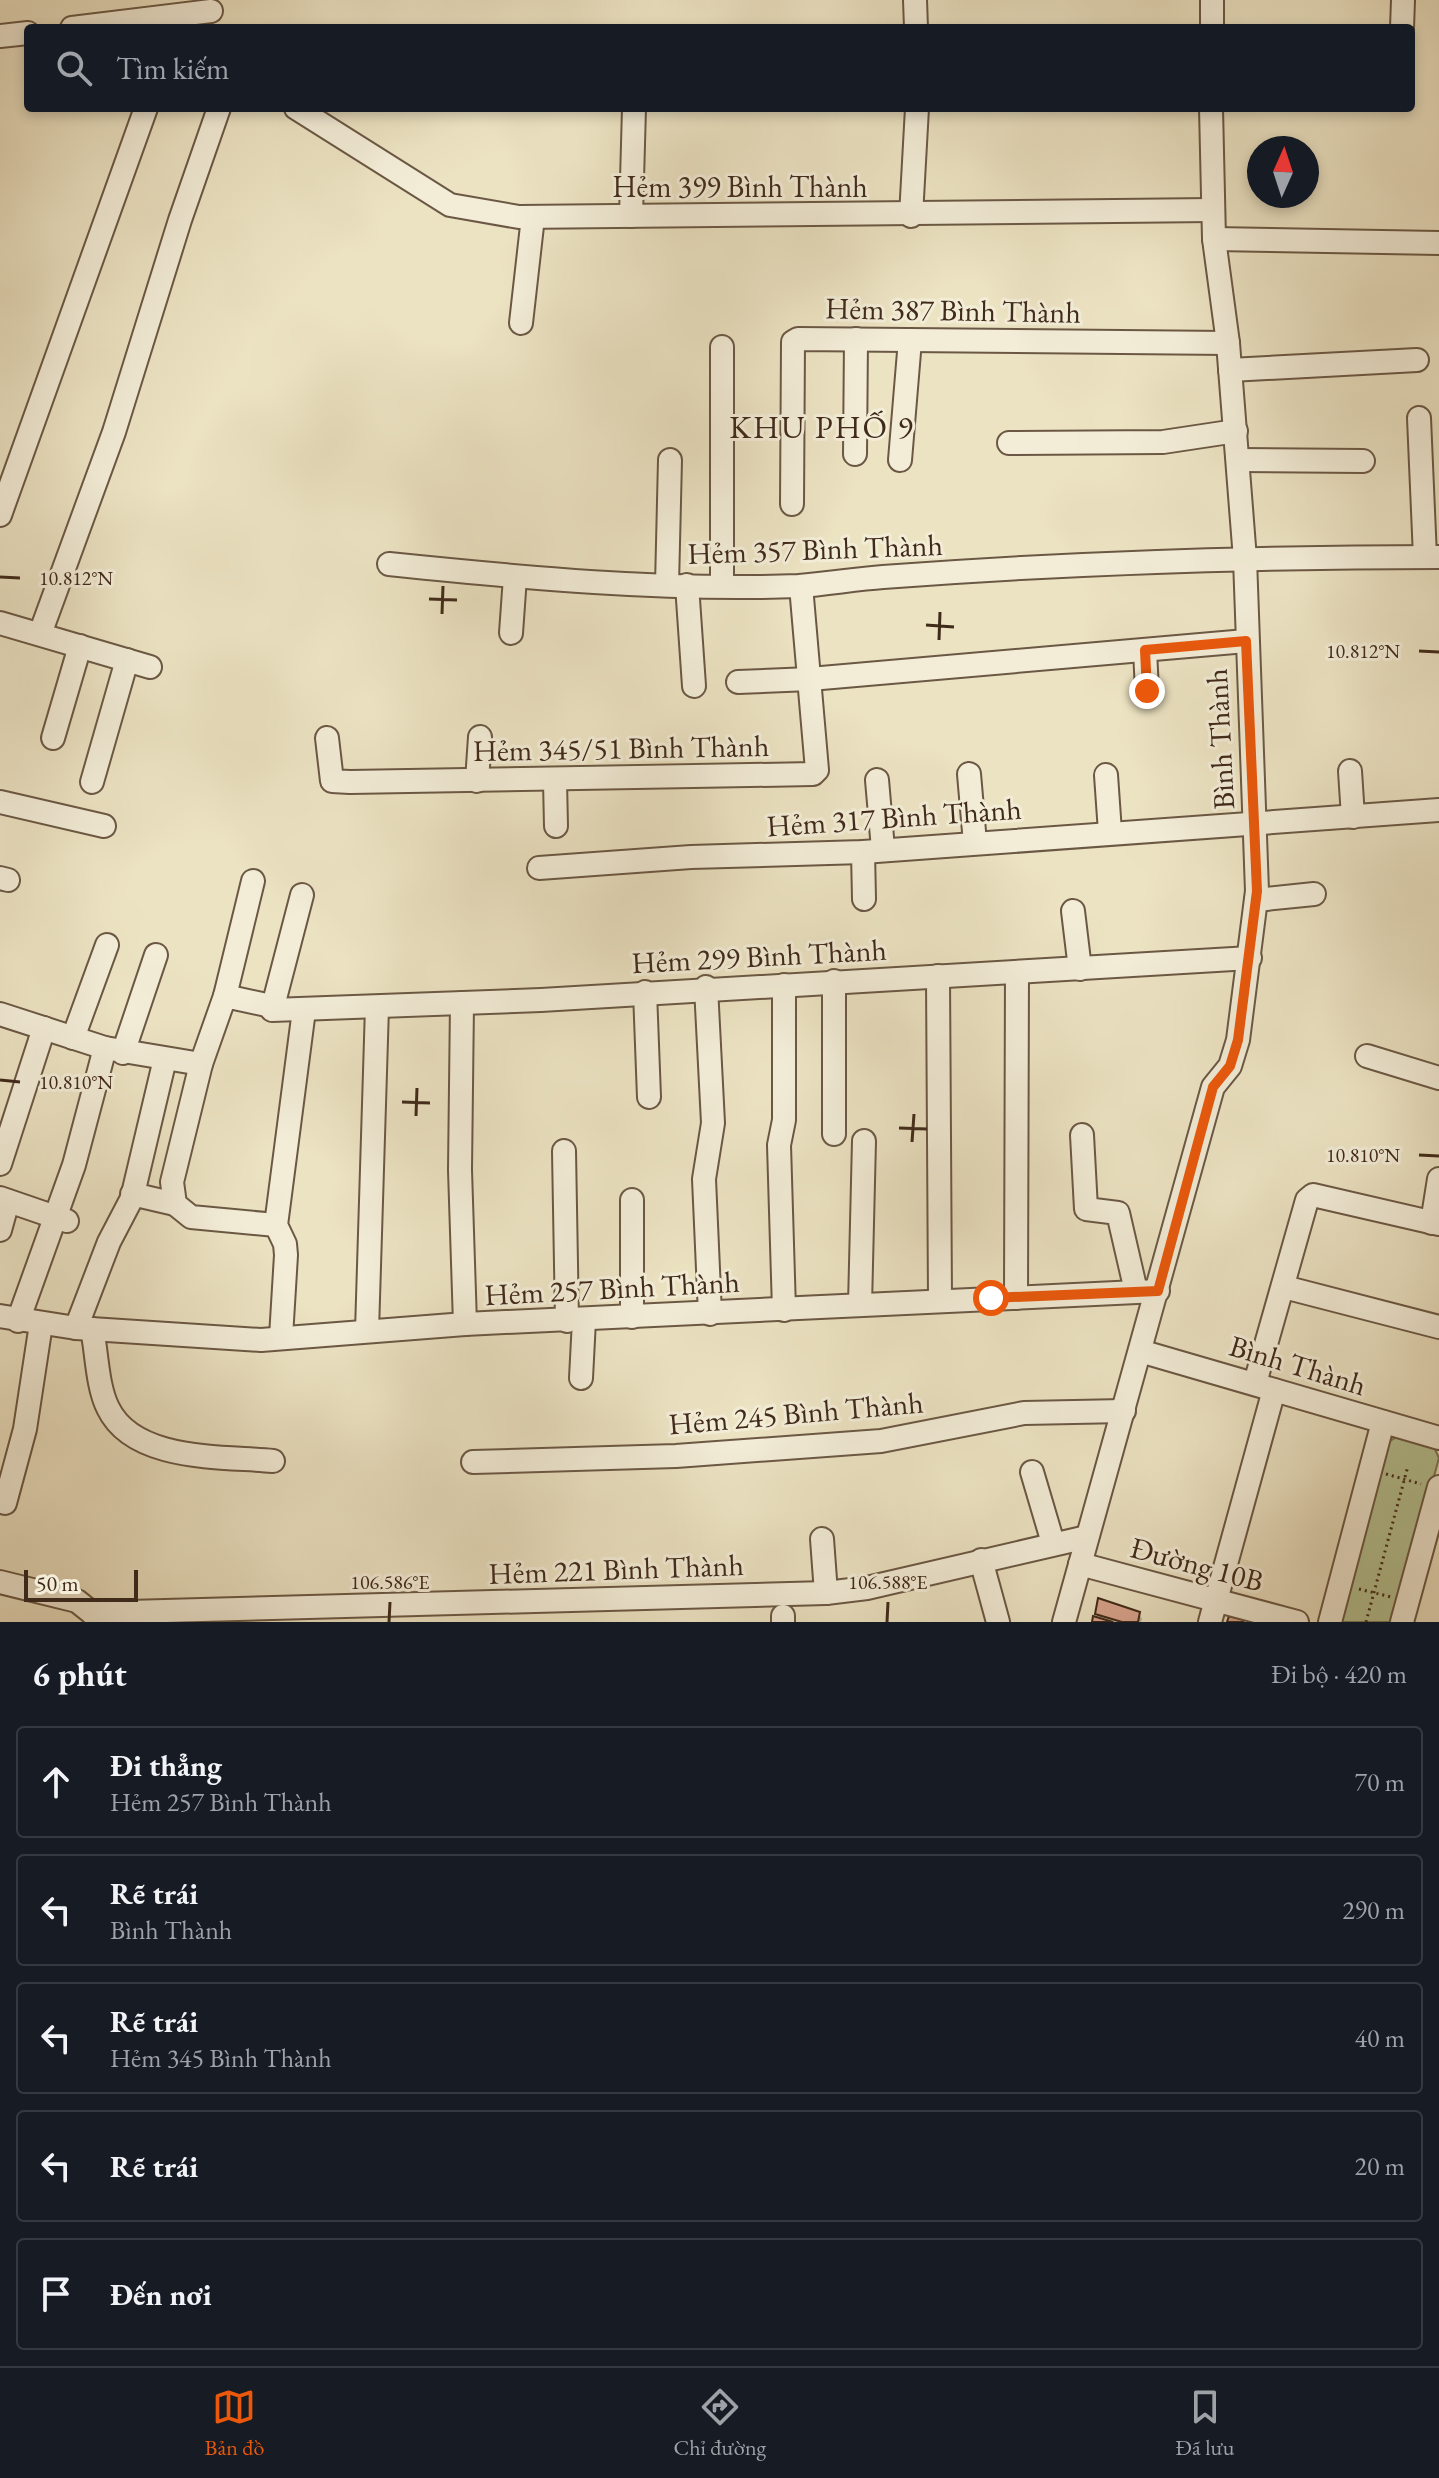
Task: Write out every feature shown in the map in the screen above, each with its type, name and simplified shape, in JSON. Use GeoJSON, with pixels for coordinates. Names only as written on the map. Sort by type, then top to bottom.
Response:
{"type":"FeatureCollection","features":[{"type":"Feature","properties":{"kind":"street"},"geometry":{"type":"LineString","coordinates":[[915,0],[916,24]]}},
{"type":"Feature","properties":{"kind":"street"},"geometry":{"type":"LineString","coordinates":[[1212,0],[1212,24]]}},
{"type":"Feature","properties":{"kind":"street"},"geometry":{"type":"LineString","coordinates":[[1402,24],[1403,0]]}},
{"type":"Feature","properties":{"kind":"street"},"geometry":{"type":"LineString","coordinates":[[105,24],[211,11]]}},
{"type":"Feature","properties":{"kind":"street"},"geometry":{"type":"LineString","coordinates":[[0,36],[24,33]]}},
{"type":"Feature","properties":{"kind":"street"},"geometry":{"type":"LineString","coordinates":[[0,515],[145,112]]}},
{"type":"Feature","properties":{"kind":"street"},"geometry":{"type":"LineString","coordinates":[[40,634],[114,432],[180,220],[218,112]]}},
{"type":"Feature","properties":{"kind":"street","name":"Hẻm 399 Bình Thành"},"geometry":{"type":"LineString","coordinates":[[302,112],[450,205],[533,217],[911,216],[1213,210]]}},
{"type":"Feature","properties":{"kind":"street"},"geometry":{"type":"LineString","coordinates":[[631,216],[634,112]]}},
{"type":"Feature","properties":{"kind":"street"},"geometry":{"type":"LineString","coordinates":[[911,216],[917,112]]}},
{"type":"Feature","properties":{"kind":"street","name":"Bình Thành"},"geometry":{"type":"LineString","coordinates":[[1064,1622],[1140,1351],[1147,1291],[1213,1087],[1230,1066],[1238,1040],[1256,900],[1245,559],[1228,343],[1214,239],[1211,112]]}},
{"type":"Feature","properties":{"kind":"street"},"geometry":{"type":"LineString","coordinates":[[521,323],[533,217]]}},
{"type":"Feature","properties":{"kind":"street"},"geometry":{"type":"LineString","coordinates":[[1214,239],[1439,243]]}},
{"type":"Feature","properties":{"kind":"street","name":"Hẻm 387 Bình Thành"},"geometry":{"type":"LineString","coordinates":[[792,504],[793,342],[798,339],[1228,343]]}},
{"type":"Feature","properties":{"kind":"street"},"geometry":{"type":"LineString","coordinates":[[855,454],[856,339]]}},
{"type":"Feature","properties":{"kind":"street"},"geometry":{"type":"LineString","coordinates":[[900,460],[910,340]]}},
{"type":"Feature","properties":{"kind":"street"},"geometry":{"type":"LineString","coordinates":[[722,347],[722,586]]}},
{"type":"Feature","properties":{"kind":"street"},"geometry":{"type":"LineString","coordinates":[[1230,370],[1417,360]]}},
{"type":"Feature","properties":{"kind":"street"},"geometry":{"type":"LineString","coordinates":[[1419,418],[1432,557]]}},
{"type":"Feature","properties":{"kind":"street"},"geometry":{"type":"LineString","coordinates":[[1009,443],[1163,442],[1236,431]]}},
{"type":"Feature","properties":{"kind":"street"},"geometry":{"type":"LineString","coordinates":[[670,460],[677,585],[694,686]]}},
{"type":"Feature","properties":{"kind":"street"},"geometry":{"type":"LineString","coordinates":[[1238,460],[1363,461]]}},
{"type":"Feature","properties":{"kind":"street","name":"Hẻm 357 Bình Thành"},"geometry":{"type":"LineString","coordinates":[[389,564],[515,577],[677,585],[801,586],[883,577],[1245,559],[1432,557]]}},
{"type":"Feature","properties":{"kind":"street"},"geometry":{"type":"LineString","coordinates":[[511,633],[515,577]]}},
{"type":"Feature","properties":{"kind":"street"},"geometry":{"type":"LineString","coordinates":[[801,586],[810,679]]}},
{"type":"Feature","properties":{"kind":"street"},"geometry":{"type":"LineString","coordinates":[[0,623],[150,667]]}},
{"type":"Feature","properties":{"kind":"street"},"geometry":{"type":"LineString","coordinates":[[738,682],[810,679],[1246,641]]}},
{"type":"Feature","properties":{"kind":"street"},"geometry":{"type":"LineString","coordinates":[[53,738],[80,646]]}},
{"type":"Feature","properties":{"kind":"street"},"geometry":{"type":"LineString","coordinates":[[1145,650],[1147,691]]}},
{"type":"Feature","properties":{"kind":"street"},"geometry":{"type":"LineString","coordinates":[[92,782],[127,660]]}},
{"type":"Feature","properties":{"kind":"street","name":"Hẻm 345/51 Bình Thành"},"geometry":{"type":"LineString","coordinates":[[327,738],[332,781],[555,781],[813,774],[817,770],[810,679]]}},
{"type":"Feature","properties":{"kind":"street"},"geometry":{"type":"LineString","coordinates":[[477,781],[480,737]]}},
{"type":"Feature","properties":{"kind":"street"},"geometry":{"type":"LineString","coordinates":[[1350,771],[1353,817]]}},
{"type":"Feature","properties":{"kind":"street"},"geometry":{"type":"LineString","coordinates":[[969,774],[975,843]]}},
{"type":"Feature","properties":{"kind":"street"},"geometry":{"type":"LineString","coordinates":[[1106,775],[1110,832]]}},
{"type":"Feature","properties":{"kind":"street"},"geometry":{"type":"LineString","coordinates":[[864,899],[873,850],[877,780]]}},
{"type":"Feature","properties":{"kind":"street"},"geometry":{"type":"LineString","coordinates":[[555,781],[556,826]]}},
{"type":"Feature","properties":{"kind":"street"},"geometry":{"type":"LineString","coordinates":[[0,802],[104,826]]}},
{"type":"Feature","properties":{"kind":"street","name":"Hẻm 317 Bình Thành"},"geometry":{"type":"LineString","coordinates":[[539,868],[691,857],[873,850],[1439,810]]}},
{"type":"Feature","properties":{"kind":"street"},"geometry":{"type":"LineString","coordinates":[[175,1204],[172,1182],[201,1064],[225,996],[253,881]]}},
{"type":"Feature","properties":{"kind":"street"},"geometry":{"type":"LineString","coordinates":[[1256,900],[1314,894]]}},
{"type":"Feature","properties":{"kind":"street"},"geometry":{"type":"LineString","coordinates":[[272,1008],[302,895]]}},
{"type":"Feature","properties":{"kind":"street"},"geometry":{"type":"LineString","coordinates":[[1073,911],[1080,969]]}},
{"type":"Feature","properties":{"kind":"street"},"geometry":{"type":"LineString","coordinates":[[73,1038],[107,945]]}},
{"type":"Feature","properties":{"kind":"street"},"geometry":{"type":"LineString","coordinates":[[9,1319],[44,1242],[62,1219],[74,1165],[114,1050],[156,955]]}},
{"type":"Feature","properties":{"kind":"street","name":"Hẻm 299 Bình Thành"},"geometry":{"type":"LineString","coordinates":[[225,996],[272,1008],[304,1010],[1250,958]]}},
{"type":"Feature","properties":{"kind":"street"},"geometry":{"type":"LineString","coordinates":[[1016,1298],[1017,972]]}},
{"type":"Feature","properties":{"kind":"street"},"geometry":{"type":"LineString","coordinates":[[938,976],[940,1299]]}},
{"type":"Feature","properties":{"kind":"street"},"geometry":{"type":"LineString","coordinates":[[834,981],[834,1134]]}},
{"type":"Feature","properties":{"kind":"street"},"geometry":{"type":"LineString","coordinates":[[784,985],[784,1120],[779,1145],[784,1310]]}},
{"type":"Feature","properties":{"kind":"street"},"geometry":{"type":"LineString","coordinates":[[706,987],[713,1123],[704,1179],[710,1314]]}},
{"type":"Feature","properties":{"kind":"street"},"geometry":{"type":"LineString","coordinates":[[645,992],[649,1097]]}},
{"type":"Feature","properties":{"kind":"street"},"geometry":{"type":"LineString","coordinates":[[462,1003],[460,1170],[465,1324]]}},
{"type":"Feature","properties":{"kind":"street"},"geometry":{"type":"LineString","coordinates":[[367,1331],[377,1007]]}},
{"type":"Feature","properties":{"kind":"street"},"geometry":{"type":"LineString","coordinates":[[281,1337],[286,1255],[285,1244],[276,1225],[304,1010]]}},
{"type":"Feature","properties":{"kind":"street"},"geometry":{"type":"LineString","coordinates":[[0,1014],[114,1050],[201,1064]]}},
{"type":"Feature","properties":{"kind":"street"},"geometry":{"type":"LineString","coordinates":[[0,1164],[44,1028]]}},
{"type":"Feature","properties":{"kind":"street"},"geometry":{"type":"LineString","coordinates":[[1367,1056],[1439,1078]]}},
{"type":"Feature","properties":{"kind":"street"},"geometry":{"type":"LineString","coordinates":[[165,1059],[132,1194],[103,1256],[84,1328],[106,1406],[116,1421],[136,1438],[158,1447],[273,1461]]}},
{"type":"Feature","properties":{"kind":"street"},"geometry":{"type":"LineString","coordinates":[[1082,1135],[1086,1209],[1118,1213],[1147,1291]]}},
{"type":"Feature","properties":{"kind":"street"},"geometry":{"type":"LineString","coordinates":[[860,1305],[864,1141]]}},
{"type":"Feature","properties":{"kind":"street"},"geometry":{"type":"LineString","coordinates":[[564,1151],[581,1378]]}},
{"type":"Feature","properties":{"kind":"street"},"geometry":{"type":"LineString","coordinates":[[1212,1611],[1284,1287],[1307,1200],[1313,1195],[1436,1224],[1439,1179]]}},
{"type":"Feature","properties":{"kind":"street"},"geometry":{"type":"LineString","coordinates":[[132,1194],[175,1204],[191,1217],[276,1225]]}},
{"type":"Feature","properties":{"kind":"street"},"geometry":{"type":"LineString","coordinates":[[0,1230],[4,1199],[62,1219]]}},
{"type":"Feature","properties":{"kind":"street"},"geometry":{"type":"LineString","coordinates":[[632,1200],[632,1317]]}},
{"type":"Feature","properties":{"kind":"street"},"geometry":{"type":"LineString","coordinates":[[1284,1287],[1439,1327]]}},
{"type":"Feature","properties":{"kind":"street","name":"Hẻm 257 Bình Thành"},"geometry":{"type":"LineString","coordinates":[[9,1319],[84,1328],[261,1340],[465,1324],[1147,1291]]}},
{"type":"Feature","properties":{"kind":"street"},"geometry":{"type":"LineString","coordinates":[[7,1503],[25,1429],[41,1324]]}},
{"type":"Feature","properties":{"kind":"street","name":"Bình Thành"},"geometry":{"type":"LineString","coordinates":[[1140,1351],[1439,1438]]}},
{"type":"Feature","properties":{"kind":"street","name":"Hẻm 245 Bình Thành"},"geometry":{"type":"LineString","coordinates":[[473,1462],[676,1456],[881,1441],[1024,1413],[1124,1411]]}},
{"type":"Feature","properties":{"kind":"street"},"geometry":{"type":"LineString","coordinates":[[1330,1622],[1383,1422]]}},
{"type":"Feature","properties":{"kind":"street"},"geometry":{"type":"LineString","coordinates":[[1032,1472],[1053,1543]]}},
{"type":"Feature","properties":{"kind":"street"},"geometry":{"type":"LineString","coordinates":[[1404,1612],[1439,1488]]}},
{"type":"Feature","properties":{"kind":"street","name":"Hẻm 221 Bình Thành"},"geometry":{"type":"LineString","coordinates":[[84,1617],[452,1613],[826,1593],[867,1588],[1087,1537]]}},
{"type":"Feature","properties":{"kind":"street"},"geometry":{"type":"LineString","coordinates":[[822,1539],[826,1593]]}},
{"type":"Feature","properties":{"kind":"street"},"geometry":{"type":"LineString","coordinates":[[981,1560],[998,1622]]}},
{"type":"Feature","properties":{"kind":"street","name":"Đường 10B"},"geometry":{"type":"LineString","coordinates":[[1080,1564],[1212,1611],[1297,1622]]}},
{"type":"Feature","properties":{"kind":"street"},"geometry":{"type":"LineString","coordinates":[[0,1582],[77,1601],[84,1617]]}},
{"type":"Feature","properties":{"kind":"path"},"geometry":{"type":"LineString","coordinates":[[1366,1622],[1408,1466]]}},
{"type":"Feature","properties":{"kind":"path"},"geometry":{"type":"LineString","coordinates":[[1371,1470],[1439,1488]]}},
{"type":"Feature","properties":{"kind":"path"},"geometry":{"type":"LineString","coordinates":[[1340,1583],[1374,1593],[1404,1612]]}},
{"type":"Feature","properties":{"kind":"green space"},"geometry":{"type":"Polygon","coordinates":[[[1398,1436],[1433,1445],[1439,1458],[1394,1622],[1341,1622],[1387,1443],[1398,1436]]]}},
{"type":"Feature","properties":{"kind":"building"},"geometry":{"type":"Polygon","coordinates":[[[1098,1598],[1140,1612],[1138,1622],[1122,1622],[1095,1614],[1098,1598]]]}},
{"type":"Feature","properties":{"kind":"building"},"geometry":{"type":"Polygon","coordinates":[[[1093,1616],[1113,1622],[1092,1622],[1093,1616]]]}},
{"type":"Feature","properties":{"kind":"building"},"geometry":{"type":"Polygon","coordinates":[[[1229,1616],[1244,1620],[1227,1622],[1229,1616]]]}},
{"type":"Feature","properties":{"kind":"district","name":"KHU PHỐ 9"},"geometry":{"type":"Point","coordinates":[822,427]}},
{"type":"Feature","properties":{"kind":"route"},"geometry":{"type":"LineString","coordinates":[[991,1298],[1158,1291],[1213,1087],[1230,1066],[1238,1040],[1257,891],[1246,641],[1145,650],[1147,691]]}}]}
